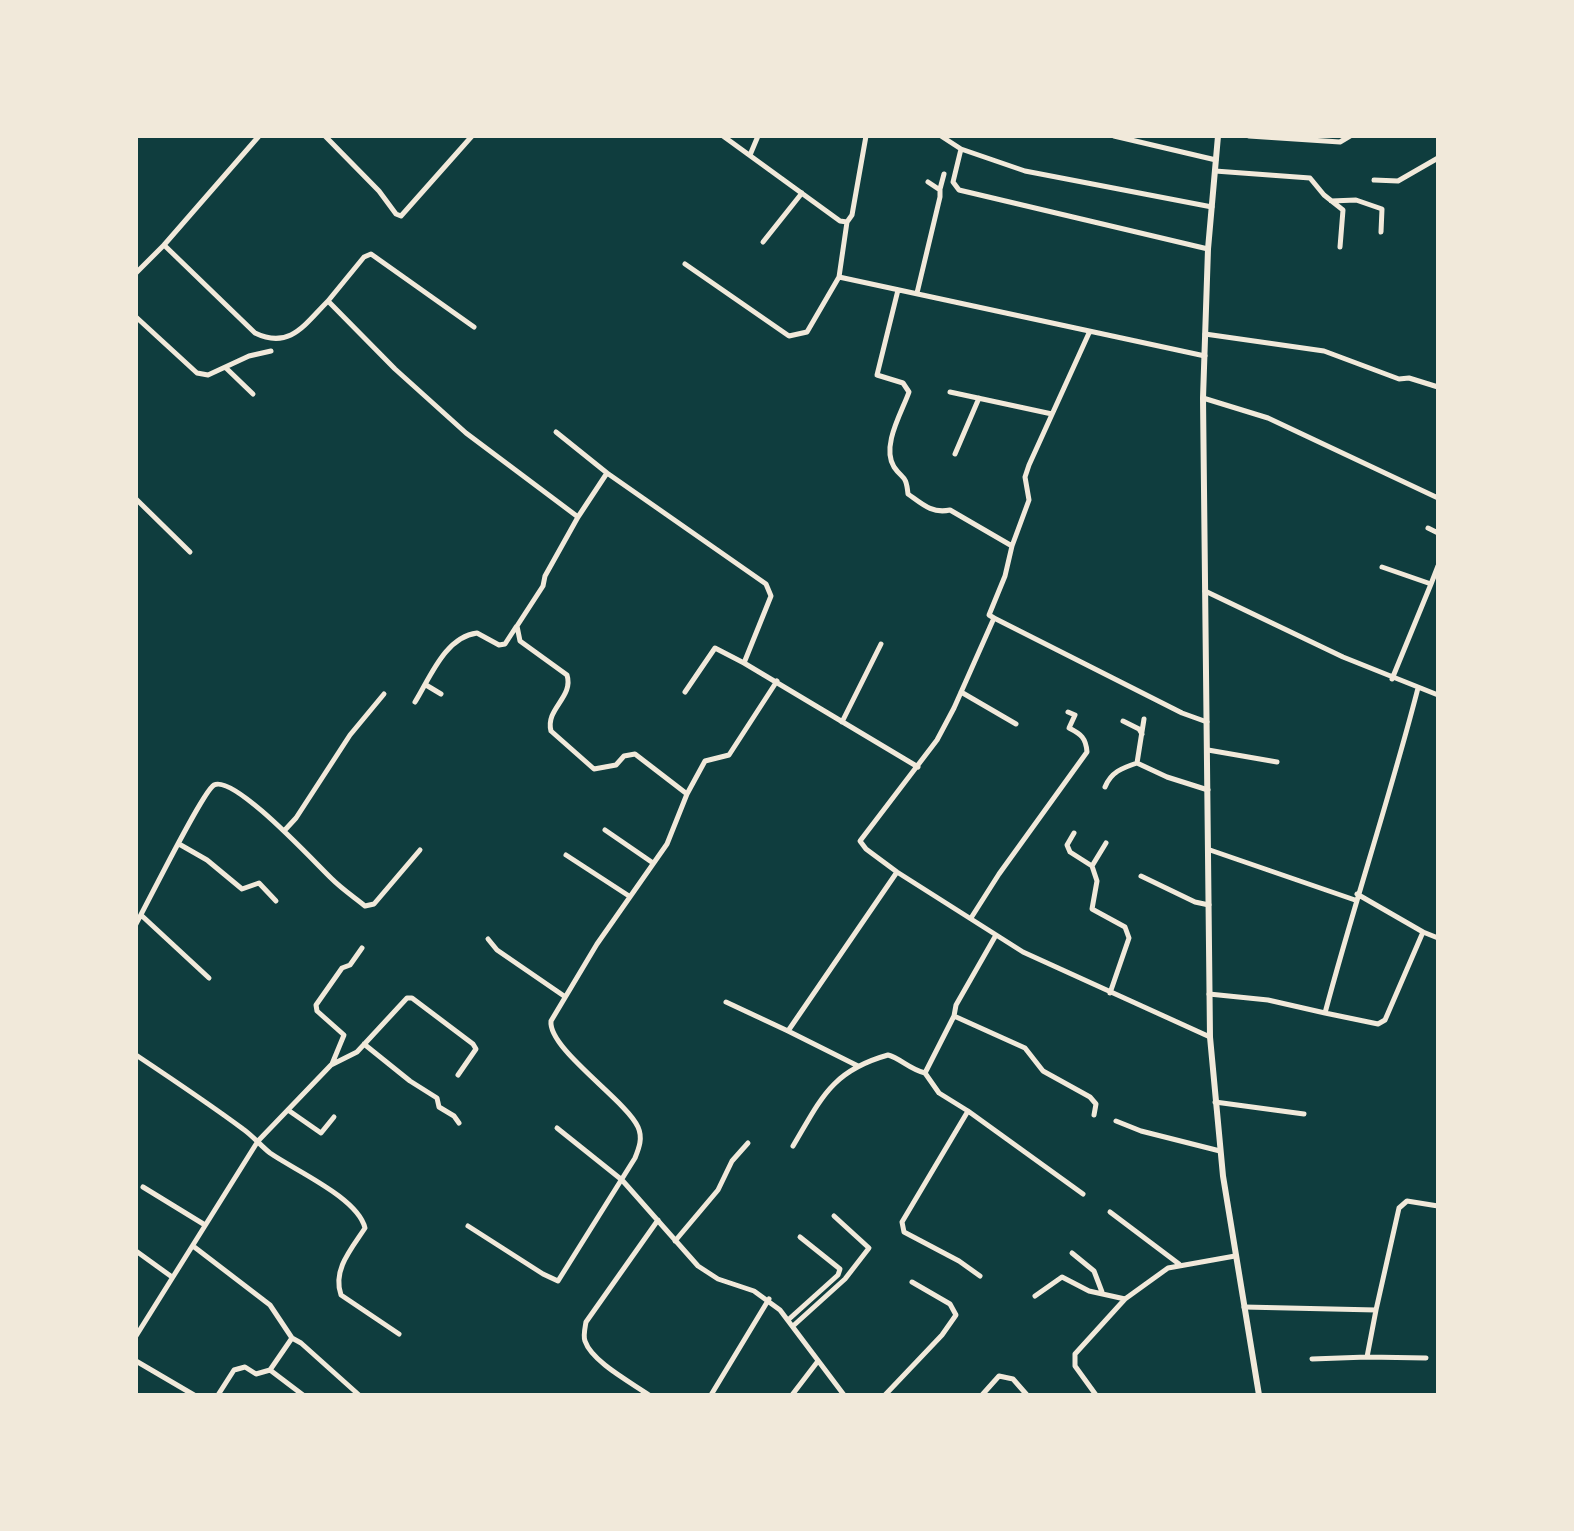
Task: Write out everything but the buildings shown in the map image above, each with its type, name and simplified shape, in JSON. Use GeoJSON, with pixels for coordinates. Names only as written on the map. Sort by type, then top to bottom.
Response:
{"type":"FeatureCollection","features":[{"type":"Feature","properties":{"kind":"street"},"geometry":{"type":"LineString","coordinates":[[136,273],[259,136]]}},
{"type":"Feature","properties":{"kind":"street"},"geometry":{"type":"LineString","coordinates":[[325,136],[401,216],[472,136]]}},
{"type":"Feature","properties":{"kind":"street"},"geometry":{"type":"LineString","coordinates":[[723,136],[840,221],[847,222]]}},
{"type":"Feature","properties":{"kind":"street"},"geometry":{"type":"LineString","coordinates":[[750,155],[758,136]]}},
{"type":"Feature","properties":{"kind":"street"},"geometry":{"type":"LineString","coordinates":[[685,264],[789,336],[807,332],[839,277],[847,222],[852,215],[866,136]]}},
{"type":"Feature","properties":{"kind":"street"},"geometry":{"type":"LineString","coordinates":[[941,136],[961,149],[1025,171],[1212,207]]}},
{"type":"Feature","properties":{"kind":"street"},"geometry":{"type":"LineString","coordinates":[[1114,136],[1216,160]]}},
{"type":"Feature","properties":{"kind":"street"},"geometry":{"type":"LineString","coordinates":[[1218,136],[1208,249],[1203,398],[1210,850],[1208,994],[1220,1151],[1259,1395]]}},
{"type":"Feature","properties":{"kind":"street"},"geometry":{"type":"LineString","coordinates":[[1249,136],[1340,142],[1350,136]]}},
{"type":"Feature","properties":{"kind":"street"},"geometry":{"type":"LineString","coordinates":[[961,149],[953,182],[959,190],[1208,249]]}},
{"type":"Feature","properties":{"kind":"street"},"geometry":{"type":"LineString","coordinates":[[1374,180],[1398,181],[1407,178],[1438,158]]}},
{"type":"Feature","properties":{"kind":"street"},"geometry":{"type":"LineString","coordinates":[[1215,171],[1310,178],[1330,201],[1343,210],[1340,247]]}},
{"type":"Feature","properties":{"kind":"street"},"geometry":{"type":"LineString","coordinates":[[917,293],[944,174]]}},
{"type":"Feature","properties":{"kind":"street"},"geometry":{"type":"LineString","coordinates":[[928,182],[940,190]]}},
{"type":"Feature","properties":{"kind":"street"},"geometry":{"type":"LineString","coordinates":[[763,242],[802,193]]}},
{"type":"Feature","properties":{"kind":"street"},"geometry":{"type":"LineString","coordinates":[[1330,201],[1348,199],[1382,209],[1381,232]]}},
{"type":"Feature","properties":{"kind":"street"},"geometry":{"type":"LineString","coordinates":[[164,245],[255,333],[267,339],[280,340],[294,335],[328,301],[364,257],[371,254],[474,327]]}},
{"type":"Feature","properties":{"kind":"street"},"geometry":{"type":"LineString","coordinates":[[839,277],[1205,356]]}},
{"type":"Feature","properties":{"kind":"street"},"geometry":{"type":"LineString","coordinates":[[898,290],[877,375],[903,383],[909,392],[890,443],[893,466],[904,476],[908,494],[930,509],[938,512],[950,510],[1012,546]]}},
{"type":"Feature","properties":{"kind":"street"},"geometry":{"type":"LineString","coordinates":[[328,301],[395,369],[466,433],[578,517]]}},
{"type":"Feature","properties":{"kind":"street"},"geometry":{"type":"LineString","coordinates":[[136,317],[197,373],[208,375],[249,356],[271,351]]}},
{"type":"Feature","properties":{"kind":"street"},"geometry":{"type":"LineString","coordinates":[[1089,333],[1025,477],[1029,500],[989,615],[1182,713],[1208,722]]}},
{"type":"Feature","properties":{"kind":"street"},"geometry":{"type":"LineString","coordinates":[[1205,334],[1324,351],[1399,379],[1409,378],[1438,387]]}},
{"type":"Feature","properties":{"kind":"street"},"geometry":{"type":"LineString","coordinates":[[226,368],[253,394]]}},
{"type":"Feature","properties":{"kind":"street"},"geometry":{"type":"LineString","coordinates":[[950,392],[1052,414]]}},
{"type":"Feature","properties":{"kind":"street"},"geometry":{"type":"LineString","coordinates":[[955,454],[979,398]]}},
{"type":"Feature","properties":{"kind":"street"},"geometry":{"type":"LineString","coordinates":[[1203,398],[1261,415],[1438,498]]}},
{"type":"Feature","properties":{"kind":"street"},"geometry":{"type":"LineString","coordinates":[[556,432],[607,473],[766,584],[771,596],[744,663]]}},
{"type":"Feature","properties":{"kind":"street"},"geometry":{"type":"LineString","coordinates":[[415,702],[436,664],[460,639],[477,633],[499,645],[505,644],[543,586],[545,576],[578,517],[607,473]]}},
{"type":"Feature","properties":{"kind":"street"},"geometry":{"type":"LineString","coordinates":[[136,499],[190,552]]}},
{"type":"Feature","properties":{"kind":"street"},"geometry":{"type":"LineString","coordinates":[[1428,528],[1438,533]]}},
{"type":"Feature","properties":{"kind":"street"},"geometry":{"type":"LineString","coordinates":[[1392,679],[1438,566]]}},
{"type":"Feature","properties":{"kind":"street"},"geometry":{"type":"LineString","coordinates":[[1382,567],[1431,584]]}},
{"type":"Feature","properties":{"kind":"street"},"geometry":{"type":"LineString","coordinates":[[1204,591],[1392,679],[1438,695]]}},
{"type":"Feature","properties":{"kind":"street"},"geometry":{"type":"LineString","coordinates":[[994,618],[937,740],[860,841],[897,872],[1023,952],[1210,1037]]}},
{"type":"Feature","properties":{"kind":"street"},"geometry":{"type":"LineString","coordinates":[[517,626],[520,641],[567,675],[569,688],[551,715],[549,724],[558,738],[594,769],[616,765],[624,756],[635,754],[687,794]]}},
{"type":"Feature","properties":{"kind":"street"},"geometry":{"type":"LineString","coordinates":[[842,722],[881,644]]}},
{"type":"Feature","properties":{"kind":"street"},"geometry":{"type":"LineString","coordinates":[[685,692],[715,648],[777,681],[918,767]]}},
{"type":"Feature","properties":{"kind":"street"},"geometry":{"type":"LineString","coordinates":[[468,1226],[558,1281],[622,1180],[641,1143],[638,1126],[566,1051],[552,1032],[551,1021],[629,896],[667,844],[687,794],[705,761],[729,755],[777,681]]}},
{"type":"Feature","properties":{"kind":"street"},"geometry":{"type":"LineString","coordinates":[[426,685],[441,694]]}},
{"type":"Feature","properties":{"kind":"street"},"geometry":{"type":"LineString","coordinates":[[1325,1013],[1418,688]]}},
{"type":"Feature","properties":{"kind":"street"},"geometry":{"type":"LineString","coordinates":[[961,692],[1016,724]]}},
{"type":"Feature","properties":{"kind":"street"},"geometry":{"type":"LineString","coordinates":[[284,831],[296,818],[350,735],[384,694]]}},
{"type":"Feature","properties":{"kind":"street"},"geometry":{"type":"LineString","coordinates":[[971,918],[1087,752],[1081,734],[1069,728],[1075,715],[1068,712]]}},
{"type":"Feature","properties":{"kind":"street"},"geometry":{"type":"LineString","coordinates":[[1137,763],[1144,719]]}},
{"type":"Feature","properties":{"kind":"street"},"geometry":{"type":"LineString","coordinates":[[1123,721],[1143,734]]}},
{"type":"Feature","properties":{"kind":"street"},"geometry":{"type":"LineString","coordinates":[[1208,750],[1277,762]]}},
{"type":"Feature","properties":{"kind":"street"},"geometry":{"type":"LineString","coordinates":[[1105,787],[1117,771],[1137,763],[1167,777],[1209,790]]}},
{"type":"Feature","properties":{"kind":"street"},"geometry":{"type":"LineString","coordinates":[[136,924],[195,812],[218,783],[225,784],[284,831],[331,878],[365,906],[374,904],[420,850]]}},
{"type":"Feature","properties":{"kind":"street"},"geometry":{"type":"LineString","coordinates":[[605,830],[653,863]]}},
{"type":"Feature","properties":{"kind":"street"},"geometry":{"type":"LineString","coordinates":[[1074,833],[1067,845],[1070,852],[1092,866],[1097,881],[1092,909],[1125,927],[1129,938],[1110,993]]}},
{"type":"Feature","properties":{"kind":"street"},"geometry":{"type":"LineString","coordinates":[[1092,866],[1106,843]]}},
{"type":"Feature","properties":{"kind":"street"},"geometry":{"type":"LineString","coordinates":[[179,844],[207,860],[242,889],[259,883],[276,901]]}},
{"type":"Feature","properties":{"kind":"street"},"geometry":{"type":"LineString","coordinates":[[1210,850],[1356,897],[1438,938]]}},
{"type":"Feature","properties":{"kind":"street"},"geometry":{"type":"LineString","coordinates":[[566,855],[629,896]]}},
{"type":"Feature","properties":{"kind":"street"},"geometry":{"type":"LineString","coordinates":[[788,1031],[897,872]]}},
{"type":"Feature","properties":{"kind":"street"},"geometry":{"type":"LineString","coordinates":[[1141,876],[1210,906]]}},
{"type":"Feature","properties":{"kind":"street"},"geometry":{"type":"LineString","coordinates":[[141,915],[209,978]]}},
{"type":"Feature","properties":{"kind":"street"},"geometry":{"type":"LineString","coordinates":[[1208,994],[1268,1000],[1378,1024],[1385,1020],[1423,932]]}},
{"type":"Feature","properties":{"kind":"street"},"geometry":{"type":"LineString","coordinates":[[925,1073],[954,1016],[956,1005],[996,935]]}},
{"type":"Feature","properties":{"kind":"street"},"geometry":{"type":"LineString","coordinates":[[488,939],[497,950],[564,996]]}},
{"type":"Feature","properties":{"kind":"street"},"geometry":{"type":"LineString","coordinates":[[331,1065],[344,1035],[317,1011],[316,1005],[342,968],[350,965],[362,948]]}},
{"type":"Feature","properties":{"kind":"street"},"geometry":{"type":"LineString","coordinates":[[136,1336],[258,1141],[331,1065],[357,1052],[407,998],[412,998],[476,1049],[458,1075]]}},
{"type":"Feature","properties":{"kind":"street"},"geometry":{"type":"LineString","coordinates":[[726,1002],[859,1067]]}},
{"type":"Feature","properties":{"kind":"street"},"geometry":{"type":"LineString","coordinates":[[954,1016],[1025,1048],[1043,1071],[1090,1097],[1096,1104],[1094,1115]]}},
{"type":"Feature","properties":{"kind":"street"},"geometry":{"type":"LineString","coordinates":[[364,1044],[437,1098],[439,1107],[459,1123]]}},
{"type":"Feature","properties":{"kind":"street"},"geometry":{"type":"LineString","coordinates":[[793,1146],[828,1089],[846,1072],[891,1055],[907,1067],[925,1073],[939,1093],[1083,1194]]}},
{"type":"Feature","properties":{"kind":"street"},"geometry":{"type":"LineString","coordinates":[[137,1057],[200,1097],[267,1151],[360,1214],[365,1228],[344,1260],[338,1287],[341,1295],[399,1334]]}},
{"type":"Feature","properties":{"kind":"street"},"geometry":{"type":"LineString","coordinates":[[1214,1102],[1304,1114]]}},
{"type":"Feature","properties":{"kind":"street"},"geometry":{"type":"LineString","coordinates":[[288,1110],[321,1133],[334,1117]]}},
{"type":"Feature","properties":{"kind":"street"},"geometry":{"type":"LineString","coordinates":[[968,1111],[902,1222],[904,1232],[959,1261],[980,1276]]}},
{"type":"Feature","properties":{"kind":"street"},"geometry":{"type":"LineString","coordinates":[[1116,1121],[1141,1131],[1220,1151]]}},
{"type":"Feature","properties":{"kind":"street"},"geometry":{"type":"LineString","coordinates":[[557,1128],[622,1180],[698,1266],[718,1279],[769,1299],[791,1323],[844,1395]]}},
{"type":"Feature","properties":{"kind":"street"},"geometry":{"type":"LineString","coordinates":[[675,1241],[718,1190],[732,1161],[748,1143]]}},
{"type":"Feature","properties":{"kind":"street"},"geometry":{"type":"LineString","coordinates":[[143,1187],[205,1225]]}},
{"type":"Feature","properties":{"kind":"street"},"geometry":{"type":"LineString","coordinates":[[1367,1357],[1399,1208],[1407,1201],[1438,1206]]}},
{"type":"Feature","properties":{"kind":"street"},"geometry":{"type":"LineString","coordinates":[[1110,1212],[1180,1265]]}},
{"type":"Feature","properties":{"kind":"street"},"geometry":{"type":"LineString","coordinates":[[791,1323],[845,1279],[869,1248],[834,1216]]}},
{"type":"Feature","properties":{"kind":"street"},"geometry":{"type":"LineString","coordinates":[[649,1395],[593,1354],[584,1340],[586,1322],[658,1220]]}},
{"type":"Feature","properties":{"kind":"street"},"geometry":{"type":"LineString","coordinates":[[791,1323],[838,1275],[840,1269],[800,1237]]}},
{"type":"Feature","properties":{"kind":"street"},"geometry":{"type":"LineString","coordinates":[[193,1246],[270,1305],[292,1338],[359,1395]]}},
{"type":"Feature","properties":{"kind":"street"},"geometry":{"type":"LineString","coordinates":[[136,1251],[172,1277]]}},
{"type":"Feature","properties":{"kind":"street"},"geometry":{"type":"LineString","coordinates":[[1072,1253],[1094,1271],[1102,1292]]}},
{"type":"Feature","properties":{"kind":"street"},"geometry":{"type":"LineString","coordinates":[[1096,1395],[1075,1366],[1075,1354],[1125,1299],[1158,1273],[1180,1265],[1235,1256]]}},
{"type":"Feature","properties":{"kind":"street"},"geometry":{"type":"LineString","coordinates":[[1035,1296],[1062,1277],[1089,1291],[1125,1299]]}},
{"type":"Feature","properties":{"kind":"street"},"geometry":{"type":"LineString","coordinates":[[885,1395],[942,1335],[956,1315],[950,1304],[912,1282]]}},
{"type":"Feature","properties":{"kind":"street"},"geometry":{"type":"LineString","coordinates":[[711,1395],[769,1299]]}},
{"type":"Feature","properties":{"kind":"street"},"geometry":{"type":"LineString","coordinates":[[1243,1307],[1376,1310]]}},
{"type":"Feature","properties":{"kind":"street"},"geometry":{"type":"LineString","coordinates":[[218,1395],[234,1370],[245,1367],[256,1374],[270,1370],[292,1338]]}},
{"type":"Feature","properties":{"kind":"street"},"geometry":{"type":"LineString","coordinates":[[1312,1359],[1426,1358]]}},
{"type":"Feature","properties":{"kind":"street"},"geometry":{"type":"LineString","coordinates":[[136,1361],[194,1395]]}},
{"type":"Feature","properties":{"kind":"street"},"geometry":{"type":"LineString","coordinates":[[792,1395],[818,1361]]}},
{"type":"Feature","properties":{"kind":"street"},"geometry":{"type":"LineString","coordinates":[[270,1370],[303,1395]]}},
{"type":"Feature","properties":{"kind":"street"},"geometry":{"type":"LineString","coordinates":[[982,1395],[999,1376],[1013,1379],[1027,1395]]}}]}
